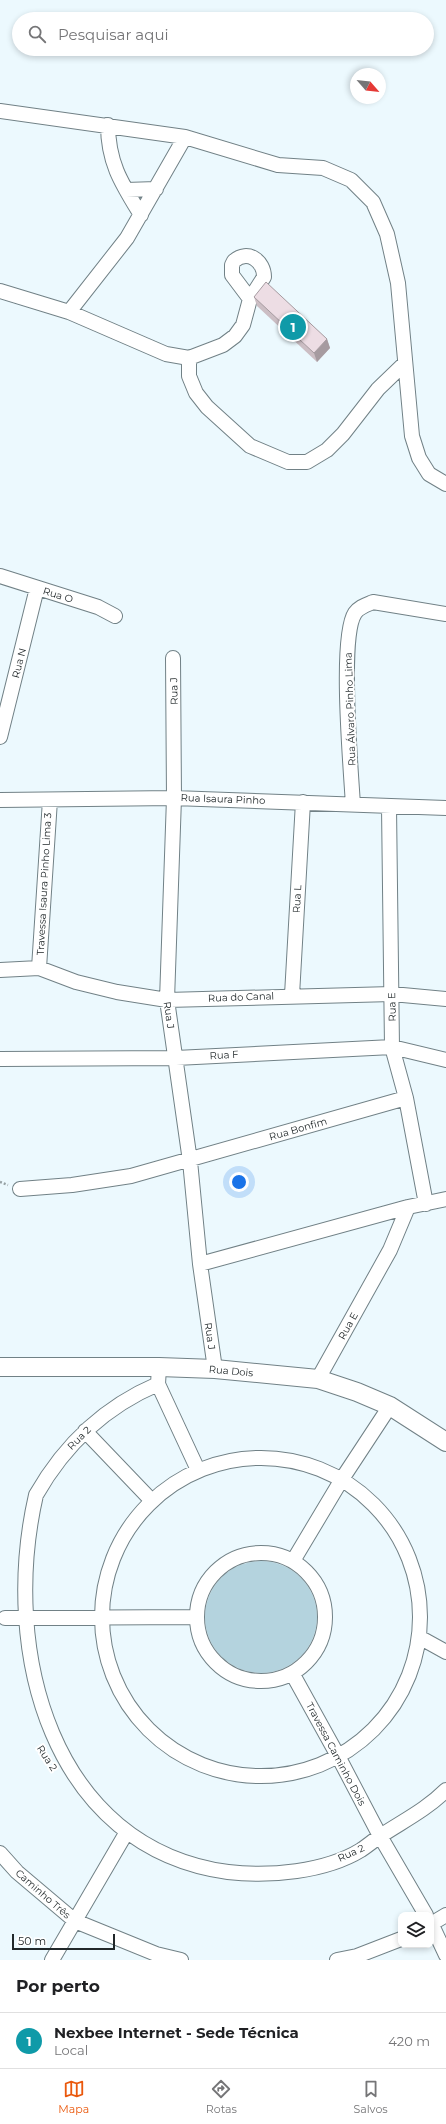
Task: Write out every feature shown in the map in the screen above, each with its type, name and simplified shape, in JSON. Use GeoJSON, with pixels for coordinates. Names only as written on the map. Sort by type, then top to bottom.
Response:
{"type":"FeatureCollection","features":[{"type":"Feature","properties":{"kind":"street"},"geometry":{"type":"LineString","coordinates":[[0,111],[185,137],[278,165],[322,168],[351,180],[373,202],[387,234],[398,283],[412,436],[419,458],[429,474],[446,484]]}},
{"type":"Feature","properties":{"kind":"street"},"geometry":{"type":"LineString","coordinates":[[108,125],[108,146],[112,161],[126,190],[141,215]]}},
{"type":"Feature","properties":{"kind":"street"},"geometry":{"type":"LineString","coordinates":[[69,312],[122,245],[141,215],[185,137]]}},
{"type":"Feature","properties":{"kind":"street"},"geometry":{"type":"LineString","coordinates":[[126,190],[156,189]]}},
{"type":"Feature","properties":{"kind":"street"},"geometry":{"type":"LineString","coordinates":[[0,291],[69,312],[166,354],[189,358],[223,344],[236,336],[243,325],[250,299]]}},
{"type":"Feature","properties":{"kind":"street"},"geometry":{"type":"LineString","coordinates":[[189,358],[189,376],[196,393],[207,407],[250,446],[288,462],[307,462],[322,453],[343,434],[378,389],[405,363]]}},
{"type":"Feature","properties":{"kind":"street","name":"Rua O"},"geometry":{"type":"LineString","coordinates":[[0,576],[98,607],[115,616]]}},
{"type":"Feature","properties":{"kind":"street","name":"Rua N"},"geometry":{"type":"LineString","coordinates":[[0,737],[37,588]]}},
{"type":"Feature","properties":{"kind":"street","name":"Rua Álvaro Pinho Lima"},"geometry":{"type":"LineString","coordinates":[[353,805],[347,655],[353,617],[362,606],[373,602],[446,614]]}},
{"type":"Feature","properties":{"kind":"street","name":"Rua J"},"geometry":{"type":"LineString","coordinates":[[173,658],[174,798],[167,1000],[190,1161],[200,1264],[215,1369]]}},
{"type":"Feature","properties":{"kind":"street","name":"Rua Isaura Pinho"},"geometry":{"type":"LineString","coordinates":[[0,800],[174,798],[446,808]]}},
{"type":"Feature","properties":{"kind":"street","name":"Travessa Isaura Pinho Lima 3"},"geometry":{"type":"LineString","coordinates":[[39,968],[50,800]]}},
{"type":"Feature","properties":{"kind":"street","name":"Rua L"},"geometry":{"type":"LineString","coordinates":[[292,996],[303,802]]}},
{"type":"Feature","properties":{"kind":"street","name":"Rua E"},"geometry":{"type":"LineString","coordinates":[[389,806],[392,1047],[406,1098],[426,1204]]}},
{"type":"Feature","properties":{"kind":"street"},"geometry":{"type":"LineString","coordinates":[[0,970],[39,968]]}},
{"type":"Feature","properties":{"kind":"street","name":"Rua do Canal"},"geometry":{"type":"LineString","coordinates":[[39,968],[76,982],[117,992],[167,1000],[392,994],[446,999]]}},
{"type":"Feature","properties":{"kind":"street","name":"Rua F"},"geometry":{"type":"LineString","coordinates":[[0,1059],[176,1058],[392,1047],[446,1060]]}},
{"type":"Feature","properties":{"kind":"street","name":"Rua Bonfim"},"geometry":{"type":"LineString","coordinates":[[20,1189],[72,1186],[131,1176],[190,1161],[406,1098]]}},
{"type":"Feature","properties":{"kind":"street"},"geometry":{"type":"LineString","coordinates":[[200,1264],[408,1207],[446,1199]]}},
{"type":"Feature","properties":{"kind":"street","name":"Rua E"},"geometry":{"type":"LineString","coordinates":[[318,1379],[390,1250],[408,1207]]}},
{"type":"Feature","properties":{"kind":"street","name":"Rua Dois"},"geometry":{"type":"LineString","coordinates":[[1,1369],[158,1376],[215,1369],[318,1379],[357,1392],[390,1406],[446,1442]]}},
{"type":"Feature","properties":{"kind":"street"},"geometry":{"type":"LineString","coordinates":[[158,1376],[198,1470]]}},
{"type":"Feature","properties":{"kind":"street","name":"Rua 2"},"geometry":{"type":"LineString","coordinates":[[13,1552],[31,1504],[46,1477],[64,1453],[85,1431],[108,1411],[133,1395],[158,1376]]}},
{"type":"Feature","properties":{"kind":"street"},"geometry":{"type":"LineString","coordinates":[[294,1561],[342,1479],[390,1406]]}},
{"type":"Feature","properties":{"kind":"street"},"geometry":{"type":"LineString","coordinates":[[85,1431],[152,1501]]}},
{"type":"Feature","properties":{"kind":"street"},"geometry":{"type":"LineString","coordinates":[[271,1457],[308,1464],[342,1479],[366,1495],[384,1516],[404,1547],[411,1564],[418,1594],[420,1619],[419,1637],[410,1673],[392,1706],[368,1734],[338,1756],[322,1764],[286,1774],[249,1776],[213,1770],[180,1755],[160,1740],[138,1719],[118,1688],[106,1654],[102,1618],[106,1581],[118,1546],[131,1525],[152,1501],[166,1489],[198,1470],[234,1460],[271,1457]]}},
{"type":"Feature","properties":{"kind":"street"},"geometry":{"type":"LineString","coordinates":[[258,1552],[272,1553],[294,1561],[306,1570],[315,1582],[324,1603],[325,1618],[323,1632],[318,1646],[304,1664],[292,1673],[278,1679],[264,1681],[249,1680],[228,1672],[207,1652],[198,1632],[197,1617],[201,1595],[207,1582],[217,1570],[229,1561],[243,1555],[258,1552]]}},
{"type":"Feature","properties":{"kind":"street"},"geometry":{"type":"LineString","coordinates":[[6,1603],[6,1633]]}},
{"type":"Feature","properties":{"kind":"street"},"geometry":{"type":"LineString","coordinates":[[5,1618],[197,1617]]}},
{"type":"Feature","properties":{"kind":"street"},"geometry":{"type":"LineString","coordinates":[[419,1637],[446,1652]]}},
{"type":"Feature","properties":{"kind":"street","name":"Travessa Caminho Dois"},"geometry":{"type":"LineString","coordinates":[[292,1673],[380,1836],[425,1912]]}},
{"type":"Feature","properties":{"kind":"street","name":"Rua 2"},"geometry":{"type":"LineString","coordinates":[[63,1782],[83,1803],[106,1822],[125,1835],[156,1852],[213,1870],[242,1874],[272,1874],[302,1870],[331,1862],[359,1851],[380,1836],[409,1820],[446,1790]]}},
{"type":"Feature","properties":{"kind":"street"},"geometry":{"type":"LineString","coordinates":[[52,1960],[125,1835]]}},
{"type":"Feature","properties":{"kind":"street","name":"Caminho Três"},"geometry":{"type":"LineString","coordinates":[[0,1853],[17,1872],[75,1921],[149,1951],[181,1960]]}},
{"type":"Feature","properties":{"kind":"street"},"geometry":{"type":"LineString","coordinates":[[434,1920],[446,1915]]}},
{"type":"Feature","properties":{"kind":"street","name":"Travessa Caminho Dois"},"geometry":{"type":"LineString","coordinates":[[434,1930],[446,1955]]}},
{"type":"Feature","properties":{"kind":"street"},"geometry":{"type":"LineString","coordinates":[[337,1960],[357,1956],[398,1940]]}},
{"type":"Feature","properties":{"kind":"shaded area"},"geometry":{"type":"Polygon","coordinates":[[[261,1561],[282,1565],[301,1577],[313,1596],[317,1617],[313,1638],[301,1657],[282,1669],[261,1673],[240,1669],[221,1657],[209,1638],[205,1617],[209,1596],[221,1577],[240,1565],[261,1561]]]}},
{"type":"Feature","properties":{"kind":"building"},"geometry":{"type":"Polygon","coordinates":[[[266,282],[327,339],[314,353],[254,297],[266,282]]]}},
{"type":"Feature","properties":{"kind":"place","name":"Nexbee Internet - Sede Técnica"},"geometry":{"type":"Point","coordinates":[293,327]}}]}
